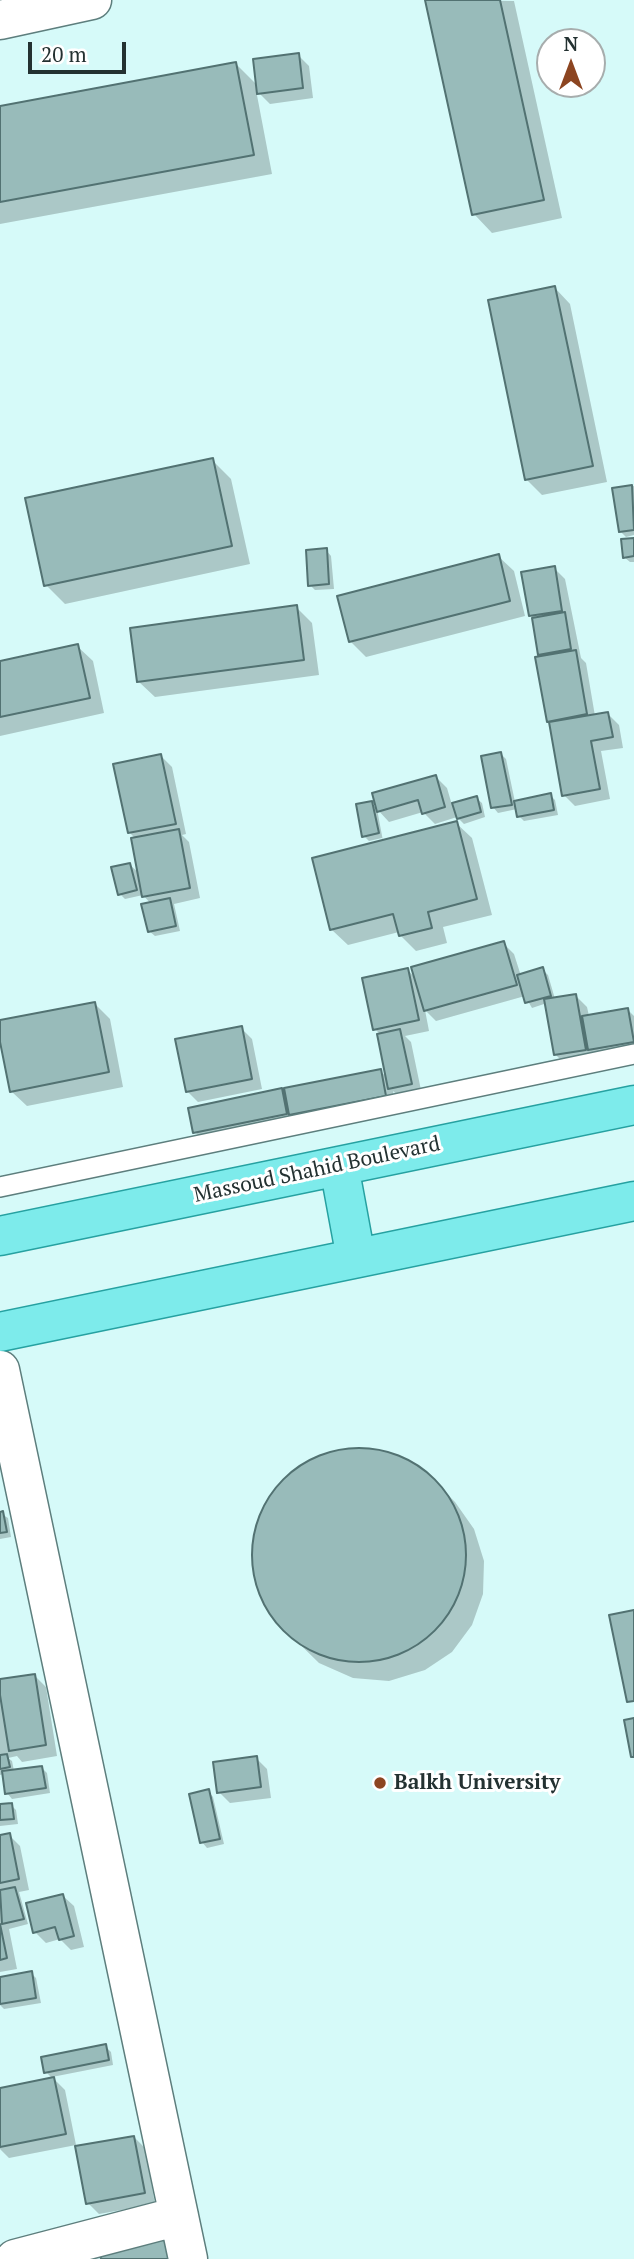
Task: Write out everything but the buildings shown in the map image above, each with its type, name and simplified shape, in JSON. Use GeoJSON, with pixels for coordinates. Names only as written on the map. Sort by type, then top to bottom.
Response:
{"type":"FeatureCollection","features":[{"type":"Feature","properties":{"kind":"main road","name":"Massoud Shahid Boulevard"},"geometry":{"type":"LineString","coordinates":[[0,1236],[634,1105]]}},
{"type":"Feature","properties":{"kind":"main road"},"geometry":{"type":"LineString","coordinates":[[339,1166],[356,1258]]}},
{"type":"Feature","properties":{"kind":"main road"},"geometry":{"type":"LineString","coordinates":[[0,1332],[634,1201]]}},
{"type":"Feature","properties":{"kind":"street"},"geometry":{"type":"LineString","coordinates":[[0,20],[92,0]]}},
{"type":"Feature","properties":{"kind":"street"},"geometry":{"type":"LineString","coordinates":[[0,1370],[188,2259]]}},
{"type":"Feature","properties":{"kind":"street"},"geometry":{"type":"LineString","coordinates":[[15,2259],[179,2216]]}},
{"type":"Feature","properties":{"kind":"lane"},"geometry":{"type":"LineString","coordinates":[[0,1187],[634,1054]]}},
{"type":"Feature","properties":{"kind":"place","name":"Balkh University"},"geometry":{"type":"Point","coordinates":[380,1783]}}]}
